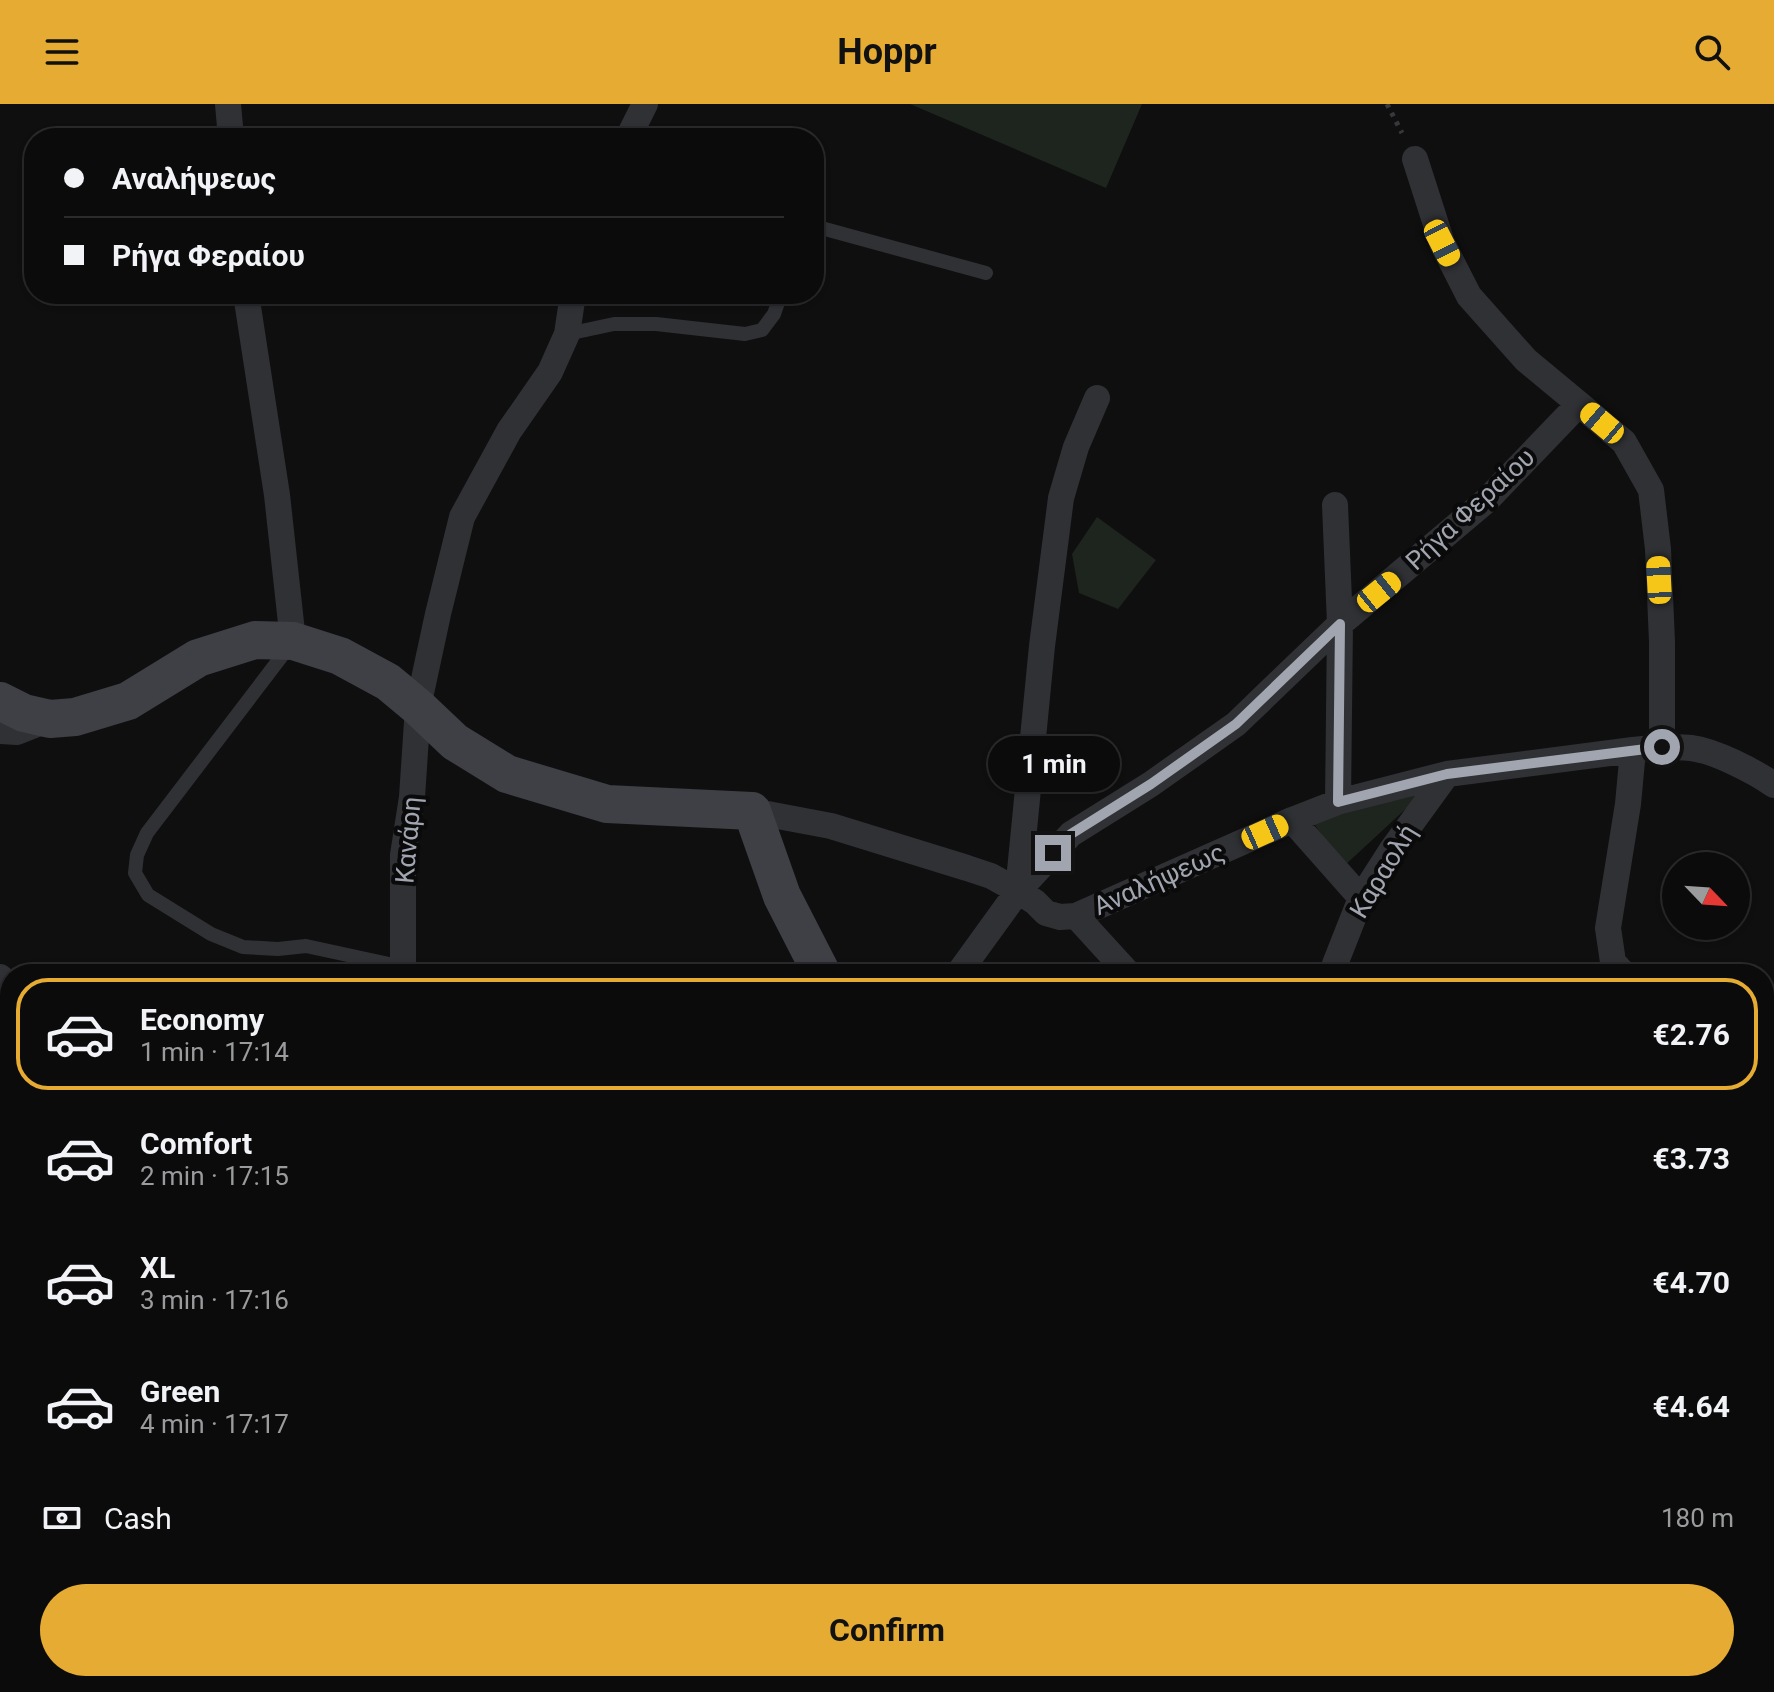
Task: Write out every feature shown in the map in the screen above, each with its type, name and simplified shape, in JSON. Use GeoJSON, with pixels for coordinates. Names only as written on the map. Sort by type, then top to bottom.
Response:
{"type":"FeatureCollection","features":[{"type":"Feature","properties":{"kind":"main road"},"geometry":{"type":"LineString","coordinates":[[0,701],[24,713],[50,719],[75,717],[128,701],[198,658],[255,640],[293,641],[340,656],[388,682],[455,742],[507,774],[607,804],[752,811],[782,896],[817,964]]}},
{"type":"Feature","properties":{"kind":"street"},"geometry":{"type":"LineString","coordinates":[[228,104],[230,128]]}},
{"type":"Feature","properties":{"kind":"street"},"geometry":{"type":"LineString","coordinates":[[633,128],[645,104]]}},
{"type":"Feature","properties":{"kind":"street"},"geometry":{"type":"LineString","coordinates":[[1415,159],[1442,243],[1469,296],[1526,360],[1624,442],[1651,490],[1662,642],[1662,747]]}},
{"type":"Feature","properties":{"kind":"street"},"geometry":{"type":"LineString","coordinates":[[248,304],[277,495],[293,641]]}},
{"type":"Feature","properties":{"kind":"street","name":"Κανάρη"},"geometry":{"type":"LineString","coordinates":[[403,964],[403,855],[412,797],[418,707],[462,517],[509,431],[550,372],[567,334],[572,304]]}},
{"type":"Feature","properties":{"kind":"street"},"geometry":{"type":"LineString","coordinates":[[1018,891],[1042,646],[1061,498],[1076,447],[1097,398]]}},
{"type":"Feature","properties":{"kind":"street","name":"Ρήγα Φεραίου"},"geometry":{"type":"LineString","coordinates":[[965,964],[1018,891],[1071,834],[1151,784],[1236,724],[1340,624],[1487,500],[1579,404]]}},
{"type":"Feature","properties":{"kind":"street"},"geometry":{"type":"LineString","coordinates":[[1335,505],[1340,624],[1338,802]]}},
{"type":"Feature","properties":{"kind":"street"},"geometry":{"type":"LineString","coordinates":[[0,731],[17,732],[50,719]]}},
{"type":"Feature","properties":{"kind":"street","name":"Αναλήψεως"},"geometry":{"type":"LineString","coordinates":[[752,811],[831,826],[991,876],[1035,902],[1046,913],[1060,917],[1076,916],[1338,802],[1447,774],[1633,750],[1694,748],[1737,764],[1774,785]]}},
{"type":"Feature","properties":{"kind":"street"},"geometry":{"type":"LineString","coordinates":[[1615,964],[1608,928],[1628,804],[1633,750]]}},
{"type":"Feature","properties":{"kind":"street","name":"Καραολή"},"geometry":{"type":"LineString","coordinates":[[1335,964],[1361,898],[1398,840],[1447,774]]}},
{"type":"Feature","properties":{"kind":"street"},"geometry":{"type":"LineString","coordinates":[[1292,820],[1361,898]]}},
{"type":"Feature","properties":{"kind":"street"},"geometry":{"type":"LineString","coordinates":[[1076,916],[1120,964]]}},
{"type":"Feature","properties":{"kind":"lane"},"geometry":{"type":"LineString","coordinates":[[824,229],[986,273]]}},
{"type":"Feature","properties":{"kind":"lane"},"geometry":{"type":"LineString","coordinates":[[567,334],[614,324],[656,324],[745,334],[762,330],[778,304]]}},
{"type":"Feature","properties":{"kind":"lane"},"geometry":{"type":"LineString","coordinates":[[293,641],[147,833],[137,855],[135,873],[148,895],[211,934],[243,947],[278,949],[306,946],[376,964]]}},
{"type":"Feature","properties":{"kind":"shaded area"},"geometry":{"type":"Polygon","coordinates":[[[910,104],[1142,104],[1106,188],[910,104]]]}},
{"type":"Feature","properties":{"kind":"shaded area"},"geometry":{"type":"Polygon","coordinates":[[[1097,517],[1156,560],[1118,609],[1079,593],[1072,554],[1097,517]]]}},
{"type":"Feature","properties":{"kind":"shaded area"},"geometry":{"type":"Polygon","coordinates":[[[1424,792],[1343,867],[1313,822],[1424,792]]]}},
{"type":"Feature","properties":{"kind":"route"},"geometry":{"type":"LineString","coordinates":[[1053,853],[1071,834],[1151,784],[1236,724],[1340,624],[1338,802],[1447,774],[1662,747]]}}]}
